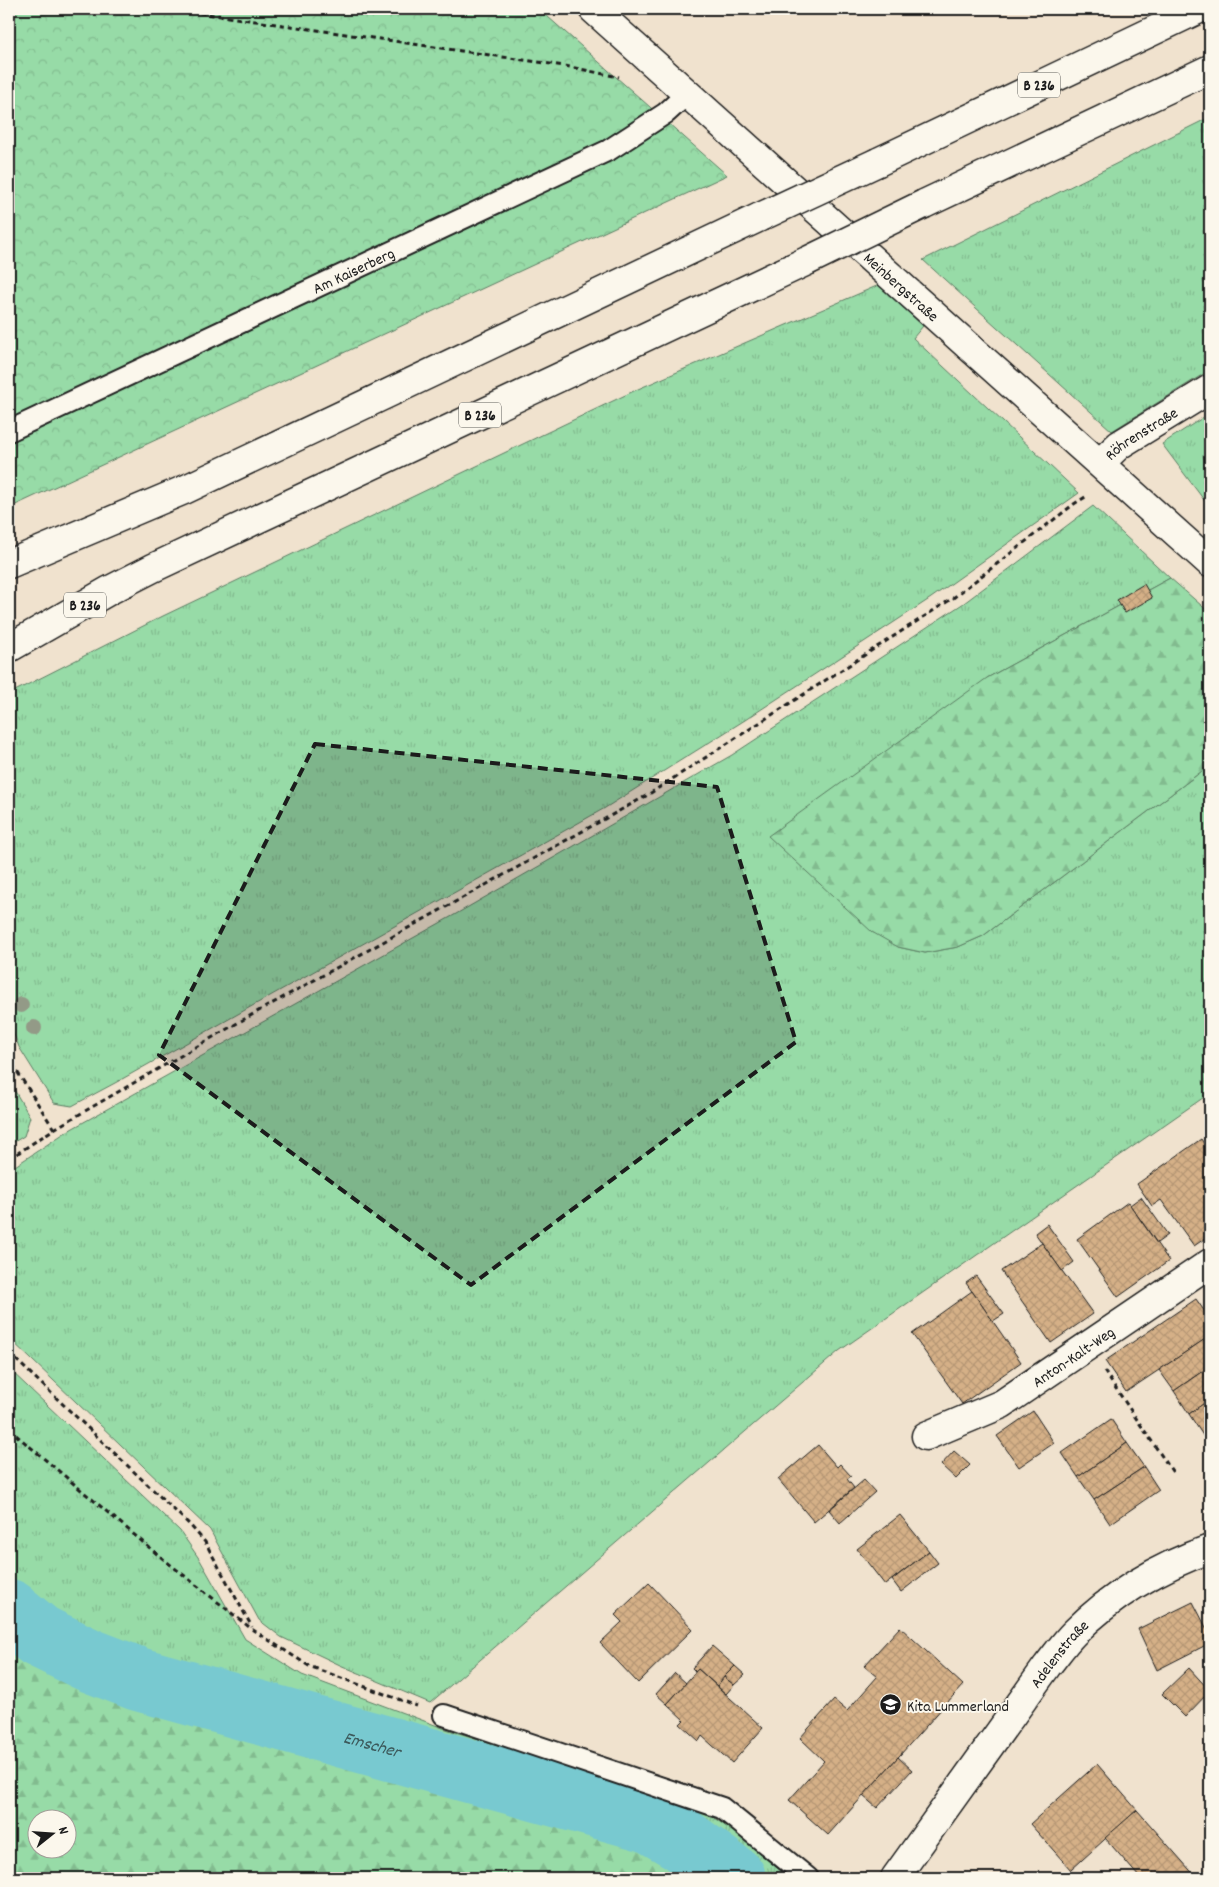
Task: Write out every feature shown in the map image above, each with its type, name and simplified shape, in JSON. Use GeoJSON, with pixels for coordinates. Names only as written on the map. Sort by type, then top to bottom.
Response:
{"type":"FeatureCollection","features":[{"type":"Feature","properties":{"kind":"main road","name":"Meinbergstraße"},"geometry":{"type":"LineString","coordinates":[[593,9],[1210,563]]}},
{"type":"Feature","properties":{"kind":"main road","name":"B 236"},"geometry":{"type":"LineString","coordinates":[[16,560],[184,490],[1199,9]]}},
{"type":"Feature","properties":{"kind":"main road","name":"B 236"},"geometry":{"type":"LineString","coordinates":[[14,646],[110,590],[162,564],[1210,69]]}},
{"type":"Feature","properties":{"kind":"main road","name":"Röhrenstraße"},"geometry":{"type":"LineString","coordinates":[[1100,463],[1119,445],[1210,389]]}},
{"type":"Feature","properties":{"kind":"main road","name":"Anton-Kalt-Weg"},"geometry":{"type":"LineString","coordinates":[[926,1436],[1002,1404],[1210,1263]]}},
{"type":"Feature","properties":{"kind":"main road","name":"Adelenstraße"},"geometry":{"type":"LineString","coordinates":[[895,1878],[1047,1666],[1073,1634],[1128,1587],[1156,1571],[1210,1549]]}},
{"type":"Feature","properties":{"kind":"lane","name":"Am Kaiserberg"},"geometry":{"type":"LineString","coordinates":[[9,431],[609,150],[666,113],[688,94]]}},
{"type":"Feature","properties":{"kind":"lane"},"geometry":{"type":"LineString","coordinates":[[444,1715],[722,1808],[808,1878]]}},
{"type":"Feature","properties":{"kind":"path"},"geometry":{"type":"LineString","coordinates":[[173,9],[565,66],[620,77]]}},
{"type":"Feature","properties":{"kind":"path"},"geometry":{"type":"LineString","coordinates":[[9,1159],[54,1129],[255,1013],[646,796],[953,598],[1074,504],[1090,494]]}},
{"type":"Feature","properties":{"kind":"path"},"geometry":{"type":"LineString","coordinates":[[9,1046],[10,1062],[54,1129]]}},
{"type":"Feature","properties":{"kind":"path"},"geometry":{"type":"LineString","coordinates":[[1087,1346],[1174,1474]]}},
{"type":"Feature","properties":{"kind":"path"},"geometry":{"type":"LineString","coordinates":[[9,1353],[189,1524],[205,1542],[253,1630]]}},
{"type":"Feature","properties":{"kind":"path"},"geometry":{"type":"LineString","coordinates":[[9,1429],[157,1554],[253,1630],[309,1666],[444,1715]]}},
{"type":"Feature","properties":{"kind":"highlighted area"},"geometry":{"type":"Polygon","coordinates":[[[315,744],[717,787],[796,1042],[471,1285],[159,1055],[315,744]]]}},
{"type":"Feature","properties":{"kind":"green space"},"geometry":{"type":"Polygon","coordinates":[[[9,9],[539,9],[727,175],[9,508],[9,9]]]}},
{"type":"Feature","properties":{"kind":"green space"},"geometry":{"type":"Polygon","coordinates":[[[1210,117],[1210,370],[1112,431],[923,260],[1210,117]]]}},
{"type":"Feature","properties":{"kind":"green space"},"geometry":{"type":"Polygon","coordinates":[[[879,285],[923,326],[913,338],[1079,493],[931,598],[745,720],[605,808],[115,1083],[72,1106],[54,1103],[19,1047],[9,1022],[9,694],[163,616],[638,389],[879,285]]]}},
{"type":"Feature","properties":{"kind":"green space"},"geometry":{"type":"Polygon","coordinates":[[[1210,413],[1210,508],[1162,444],[1210,413]]]}},
{"type":"Feature","properties":{"kind":"green space"},"geometry":{"type":"Polygon","coordinates":[[[1093,506],[1170,578],[987,678],[898,947],[925,953],[958,947],[983,936],[1210,765],[1210,1093],[839,1351],[430,1703],[340,1665],[281,1637],[259,1620],[210,1530],[9,1338],[9,1170],[66,1132],[456,914],[732,755],[964,603],[1093,506]]]}},
{"type":"Feature","properties":{"kind":"green space"},"geometry":{"type":"Polygon","coordinates":[[[1170,578],[1210,613],[1210,765],[983,936],[958,947],[925,953],[898,947],[872,932],[768,836],[987,678],[1170,578]]]}},
{"type":"Feature","properties":{"kind":"green space"},"geometry":{"type":"Polygon","coordinates":[[[9,1081],[30,1117],[24,1136],[9,1145],[9,1081]]]}},
{"type":"Feature","properties":{"kind":"green space"},"geometry":{"type":"Polygon","coordinates":[[[9,1369],[180,1531],[200,1560],[245,1639],[302,1675],[443,1728],[701,1809],[736,1833],[789,1878],[703,1878],[647,1837],[141,1698],[35,1645],[9,1624],[9,1369]]]}},
{"type":"Feature","properties":{"kind":"green space"},"geometry":{"type":"Polygon","coordinates":[[[9,1624],[35,1645],[141,1698],[647,1837],[703,1878],[9,1878],[9,1624]]]}},
{"type":"Feature","properties":{"kind":"building"},"geometry":{"type":"Polygon","coordinates":[[[1144,584],[1152,598],[1125,613],[1117,600],[1144,584]]]}},
{"type":"Feature","properties":{"kind":"building"},"geometry":{"type":"Polygon","coordinates":[[[1201,1139],[1210,1152],[1210,1235],[1194,1246],[1161,1200],[1152,1206],[1137,1184],[1201,1139]]]}},
{"type":"Feature","properties":{"kind":"building"},"geometry":{"type":"Polygon","coordinates":[[[1141,1197],[1168,1235],[1157,1243],[1130,1205],[1141,1197]]]}},
{"type":"Feature","properties":{"kind":"building"},"geometry":{"type":"Polygon","coordinates":[[[1128,1202],[1169,1261],[1118,1297],[1077,1239],[1128,1202]]]}},
{"type":"Feature","properties":{"kind":"building"},"geometry":{"type":"Polygon","coordinates":[[[1047,1224],[1074,1262],[1062,1271],[1035,1233],[1047,1224]]]}},
{"type":"Feature","properties":{"kind":"building"},"geometry":{"type":"Polygon","coordinates":[[[1042,1243],[1093,1314],[1051,1343],[1001,1271],[1042,1243]]]}},
{"type":"Feature","properties":{"kind":"building"},"geometry":{"type":"Polygon","coordinates":[[[976,1276],[1004,1314],[993,1321],[966,1283],[976,1276]]]}},
{"type":"Feature","properties":{"kind":"building"},"geometry":{"type":"Polygon","coordinates":[[[972,1291],[1021,1362],[962,1404],[912,1334],[972,1291]]]}},
{"type":"Feature","properties":{"kind":"building"},"geometry":{"type":"Polygon","coordinates":[[[1196,1299],[1210,1319],[1210,1336],[1126,1392],[1105,1361],[1196,1299]]]}},
{"type":"Feature","properties":{"kind":"building"},"geometry":{"type":"Polygon","coordinates":[[[1208,1337],[1210,1340],[1210,1366],[1174,1391],[1159,1370],[1208,1337]]]}},
{"type":"Feature","properties":{"kind":"building"},"geometry":{"type":"Polygon","coordinates":[[[1210,1366],[1210,1399],[1189,1414],[1174,1391],[1210,1366]]]}},
{"type":"Feature","properties":{"kind":"building"},"geometry":{"type":"Polygon","coordinates":[[[1210,1399],[1210,1432],[1204,1437],[1189,1414],[1210,1399]]]}},
{"type":"Feature","properties":{"kind":"building"},"geometry":{"type":"Polygon","coordinates":[[[1033,1411],[1054,1443],[1019,1467],[997,1436],[1033,1411]]]}},
{"type":"Feature","properties":{"kind":"building"},"geometry":{"type":"Polygon","coordinates":[[[1111,1419],[1127,1443],[1078,1477],[1062,1453],[1111,1419]]]}},
{"type":"Feature","properties":{"kind":"building"},"geometry":{"type":"Polygon","coordinates":[[[1127,1443],[1144,1467],[1094,1500],[1078,1477],[1127,1443]]]}},
{"type":"Feature","properties":{"kind":"building"},"geometry":{"type":"Polygon","coordinates":[[[818,1445],[837,1467],[840,1464],[851,1476],[847,1479],[854,1488],[814,1522],[778,1479],[818,1445]]]}},
{"type":"Feature","properties":{"kind":"building"},"geometry":{"type":"Polygon","coordinates":[[[954,1451],[970,1465],[956,1479],[941,1465],[954,1451]]]}},
{"type":"Feature","properties":{"kind":"building"},"geometry":{"type":"Polygon","coordinates":[[[1144,1467],[1159,1490],[1110,1524],[1094,1500],[1144,1467]]]}},
{"type":"Feature","properties":{"kind":"building"},"geometry":{"type":"Polygon","coordinates":[[[864,1480],[875,1492],[840,1523],[829,1510],[864,1480]]]}},
{"type":"Feature","properties":{"kind":"building"},"geometry":{"type":"Polygon","coordinates":[[[900,1515],[929,1551],[885,1585],[857,1549],[900,1515]]]}},
{"type":"Feature","properties":{"kind":"building"},"geometry":{"type":"Polygon","coordinates":[[[929,1551],[938,1563],[901,1592],[892,1580],[929,1551]]]}},
{"type":"Feature","properties":{"kind":"building"},"geometry":{"type":"Polygon","coordinates":[[[649,1583],[693,1629],[638,1683],[600,1643],[622,1622],[615,1615],[649,1583]]]}},
{"type":"Feature","properties":{"kind":"building"},"geometry":{"type":"Polygon","coordinates":[[[1193,1602],[1210,1635],[1210,1643],[1157,1670],[1138,1629],[1193,1602]]]}},
{"type":"Feature","properties":{"kind":"building"},"geometry":{"type":"Polygon","coordinates":[[[900,1627],[963,1685],[828,1835],[789,1800],[824,1761],[800,1738],[834,1700],[847,1711],[877,1677],[864,1666],[900,1627]]]}},
{"type":"Feature","properties":{"kind":"building"},"geometry":{"type":"Polygon","coordinates":[[[712,1646],[735,1666],[717,1686],[698,1669],[696,1672],[692,1668],[712,1646]]]}},
{"type":"Feature","properties":{"kind":"building"},"geometry":{"type":"Polygon","coordinates":[[[735,1666],[745,1675],[734,1685],[724,1677],[735,1666]]]}},
{"type":"Feature","properties":{"kind":"building"},"geometry":{"type":"Polygon","coordinates":[[[1189,1668],[1210,1691],[1185,1717],[1162,1694],[1189,1668]]]}},
{"type":"Feature","properties":{"kind":"building"},"geometry":{"type":"Polygon","coordinates":[[[698,1669],[763,1728],[732,1763],[702,1736],[699,1741],[680,1724],[684,1720],[667,1704],[698,1669]]]}},
{"type":"Feature","properties":{"kind":"building"},"geometry":{"type":"Polygon","coordinates":[[[675,1673],[686,1683],[667,1704],[656,1694],[675,1673]]]}},
{"type":"Feature","properties":{"kind":"building"},"geometry":{"type":"Polygon","coordinates":[[[724,1677],[734,1685],[726,1694],[717,1686],[724,1677]]]}},
{"type":"Feature","properties":{"kind":"building"},"geometry":{"type":"Polygon","coordinates":[[[898,1757],[912,1770],[877,1808],[863,1796],[898,1757]]]}},
{"type":"Feature","properties":{"kind":"building"},"geometry":{"type":"Polygon","coordinates":[[[1097,1764],[1137,1810],[1071,1870],[1030,1824],[1097,1764]]]}},
{"type":"Feature","properties":{"kind":"building"},"geometry":{"type":"Polygon","coordinates":[[[1137,1810],[1197,1878],[1140,1878],[1105,1838],[1137,1810]]]}},
{"type":"Feature","properties":{"kind":"waterway","name":"Emscher"},"geometry":{"type":"LineString","coordinates":[[9,1611],[39,1636],[89,1660],[138,1679],[650,1821],[681,1839],[734,1878]]}},
{"type":"Feature","properties":{"kind":"place","name":"Kita Lummerland"},"geometry":{"type":"Point","coordinates":[891,1705]}}]}
